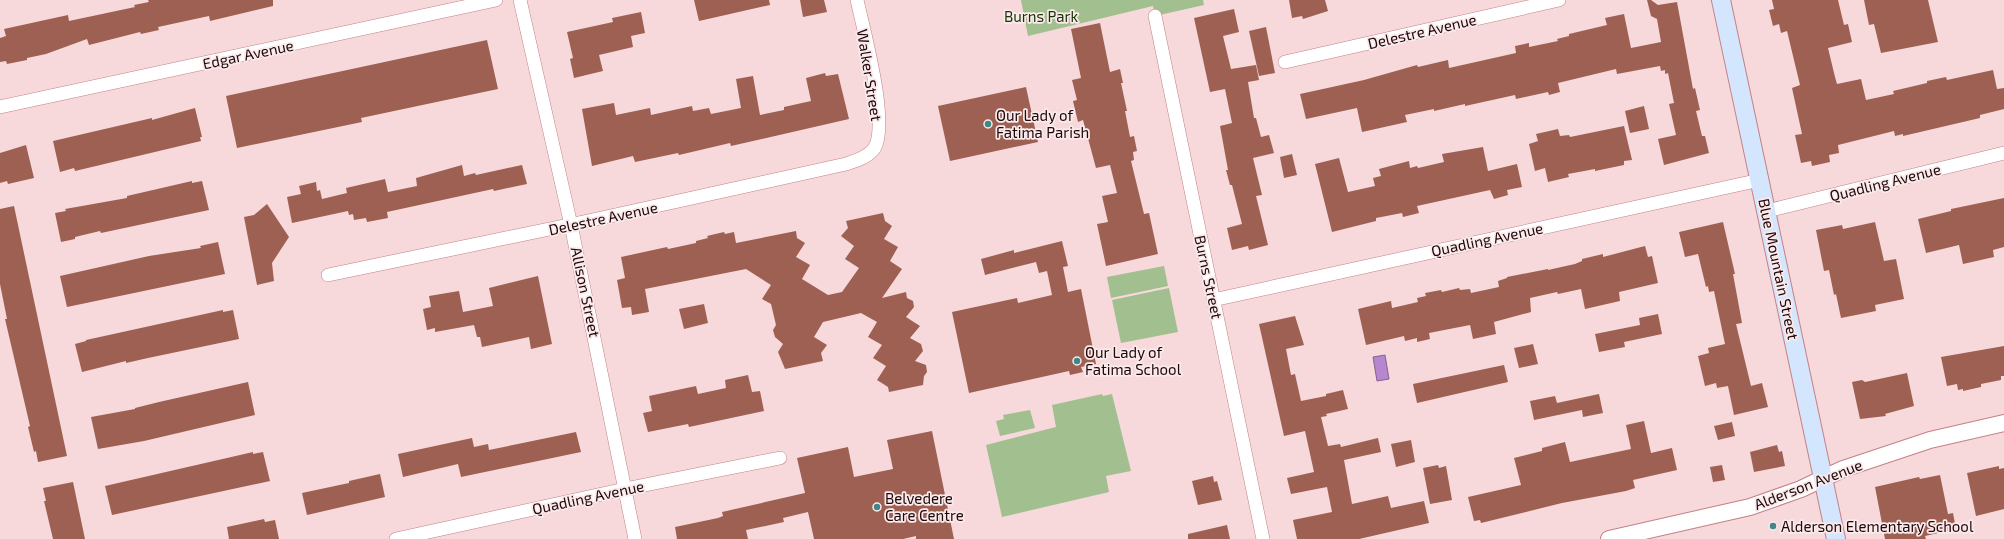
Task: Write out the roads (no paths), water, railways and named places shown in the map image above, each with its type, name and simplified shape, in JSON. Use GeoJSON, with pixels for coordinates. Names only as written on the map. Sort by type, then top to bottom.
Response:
{"type":"FeatureCollection","features":[{"type":"Feature","properties":{"kind":"main road","name":"Blue Mountain Street"},"geometry":{"type":"LineString","coordinates":[[1722,0],[1836,539]]}},
{"type":"Feature","properties":{"kind":"street","name":"Edgar Avenue"},"geometry":{"type":"LineString","coordinates":[[0,107],[496,0]]}},
{"type":"Feature","properties":{"kind":"street","name":"Allison Street"},"geometry":{"type":"LineString","coordinates":[[520,0],[571,224],[636,539]]}},
{"type":"Feature","properties":{"kind":"street","name":"Walker Street"},"geometry":{"type":"LineString","coordinates":[[857,0],[879,114],[879,132],[873,150]]}},
{"type":"Feature","properties":{"kind":"street","name":"Delestre Avenue"},"geometry":{"type":"LineString","coordinates":[[1285,62],[1559,0]]}},
{"type":"Feature","properties":{"kind":"street","name":"Burns Street"},"geometry":{"type":"LineString","coordinates":[[1156,16],[1263,539]]}},
{"type":"Feature","properties":{"kind":"street","name":"Delestre Avenue"},"geometry":{"type":"LineString","coordinates":[[328,275],[846,164],[861,159],[873,150]]}},
{"type":"Feature","properties":{"kind":"street","name":"Quadling Avenue"},"geometry":{"type":"LineString","coordinates":[[1767,211],[2004,153]]}},
{"type":"Feature","properties":{"kind":"street","name":"Quadling Avenue"},"geometry":{"type":"LineString","coordinates":[[1213,300],[1760,180]]}},
{"type":"Feature","properties":{"kind":"street","name":"Alderson Avenue"},"geometry":{"type":"LineString","coordinates":[[1609,539],[1750,507],[1824,480],[1842,469],[1930,440],[2004,422]]}},
{"type":"Feature","properties":{"kind":"street","name":"Quadling Avenue"},"geometry":{"type":"LineString","coordinates":[[396,539],[625,489],[780,458]]}},
{"type":"Feature","properties":{"kind":"place","name":"Our Lady of Fatima Parish"},"geometry":{"type":"Point","coordinates":[988,124]}},
{"type":"Feature","properties":{"kind":"place","name":"Our Lady of Fatima School"},"geometry":{"type":"Point","coordinates":[1077,361]}},
{"type":"Feature","properties":{"kind":"place","name":"Belvedere Care Centre"},"geometry":{"type":"Point","coordinates":[877,507]}},
{"type":"Feature","properties":{"kind":"place","name":"Alderson Elementary School"},"geometry":{"type":"Point","coordinates":[1773,526]}},
{"type":"Feature","properties":{"kind":"park label","name":"Burns Park"},"geometry":{"type":"Point","coordinates":[1041,16]}}]}
